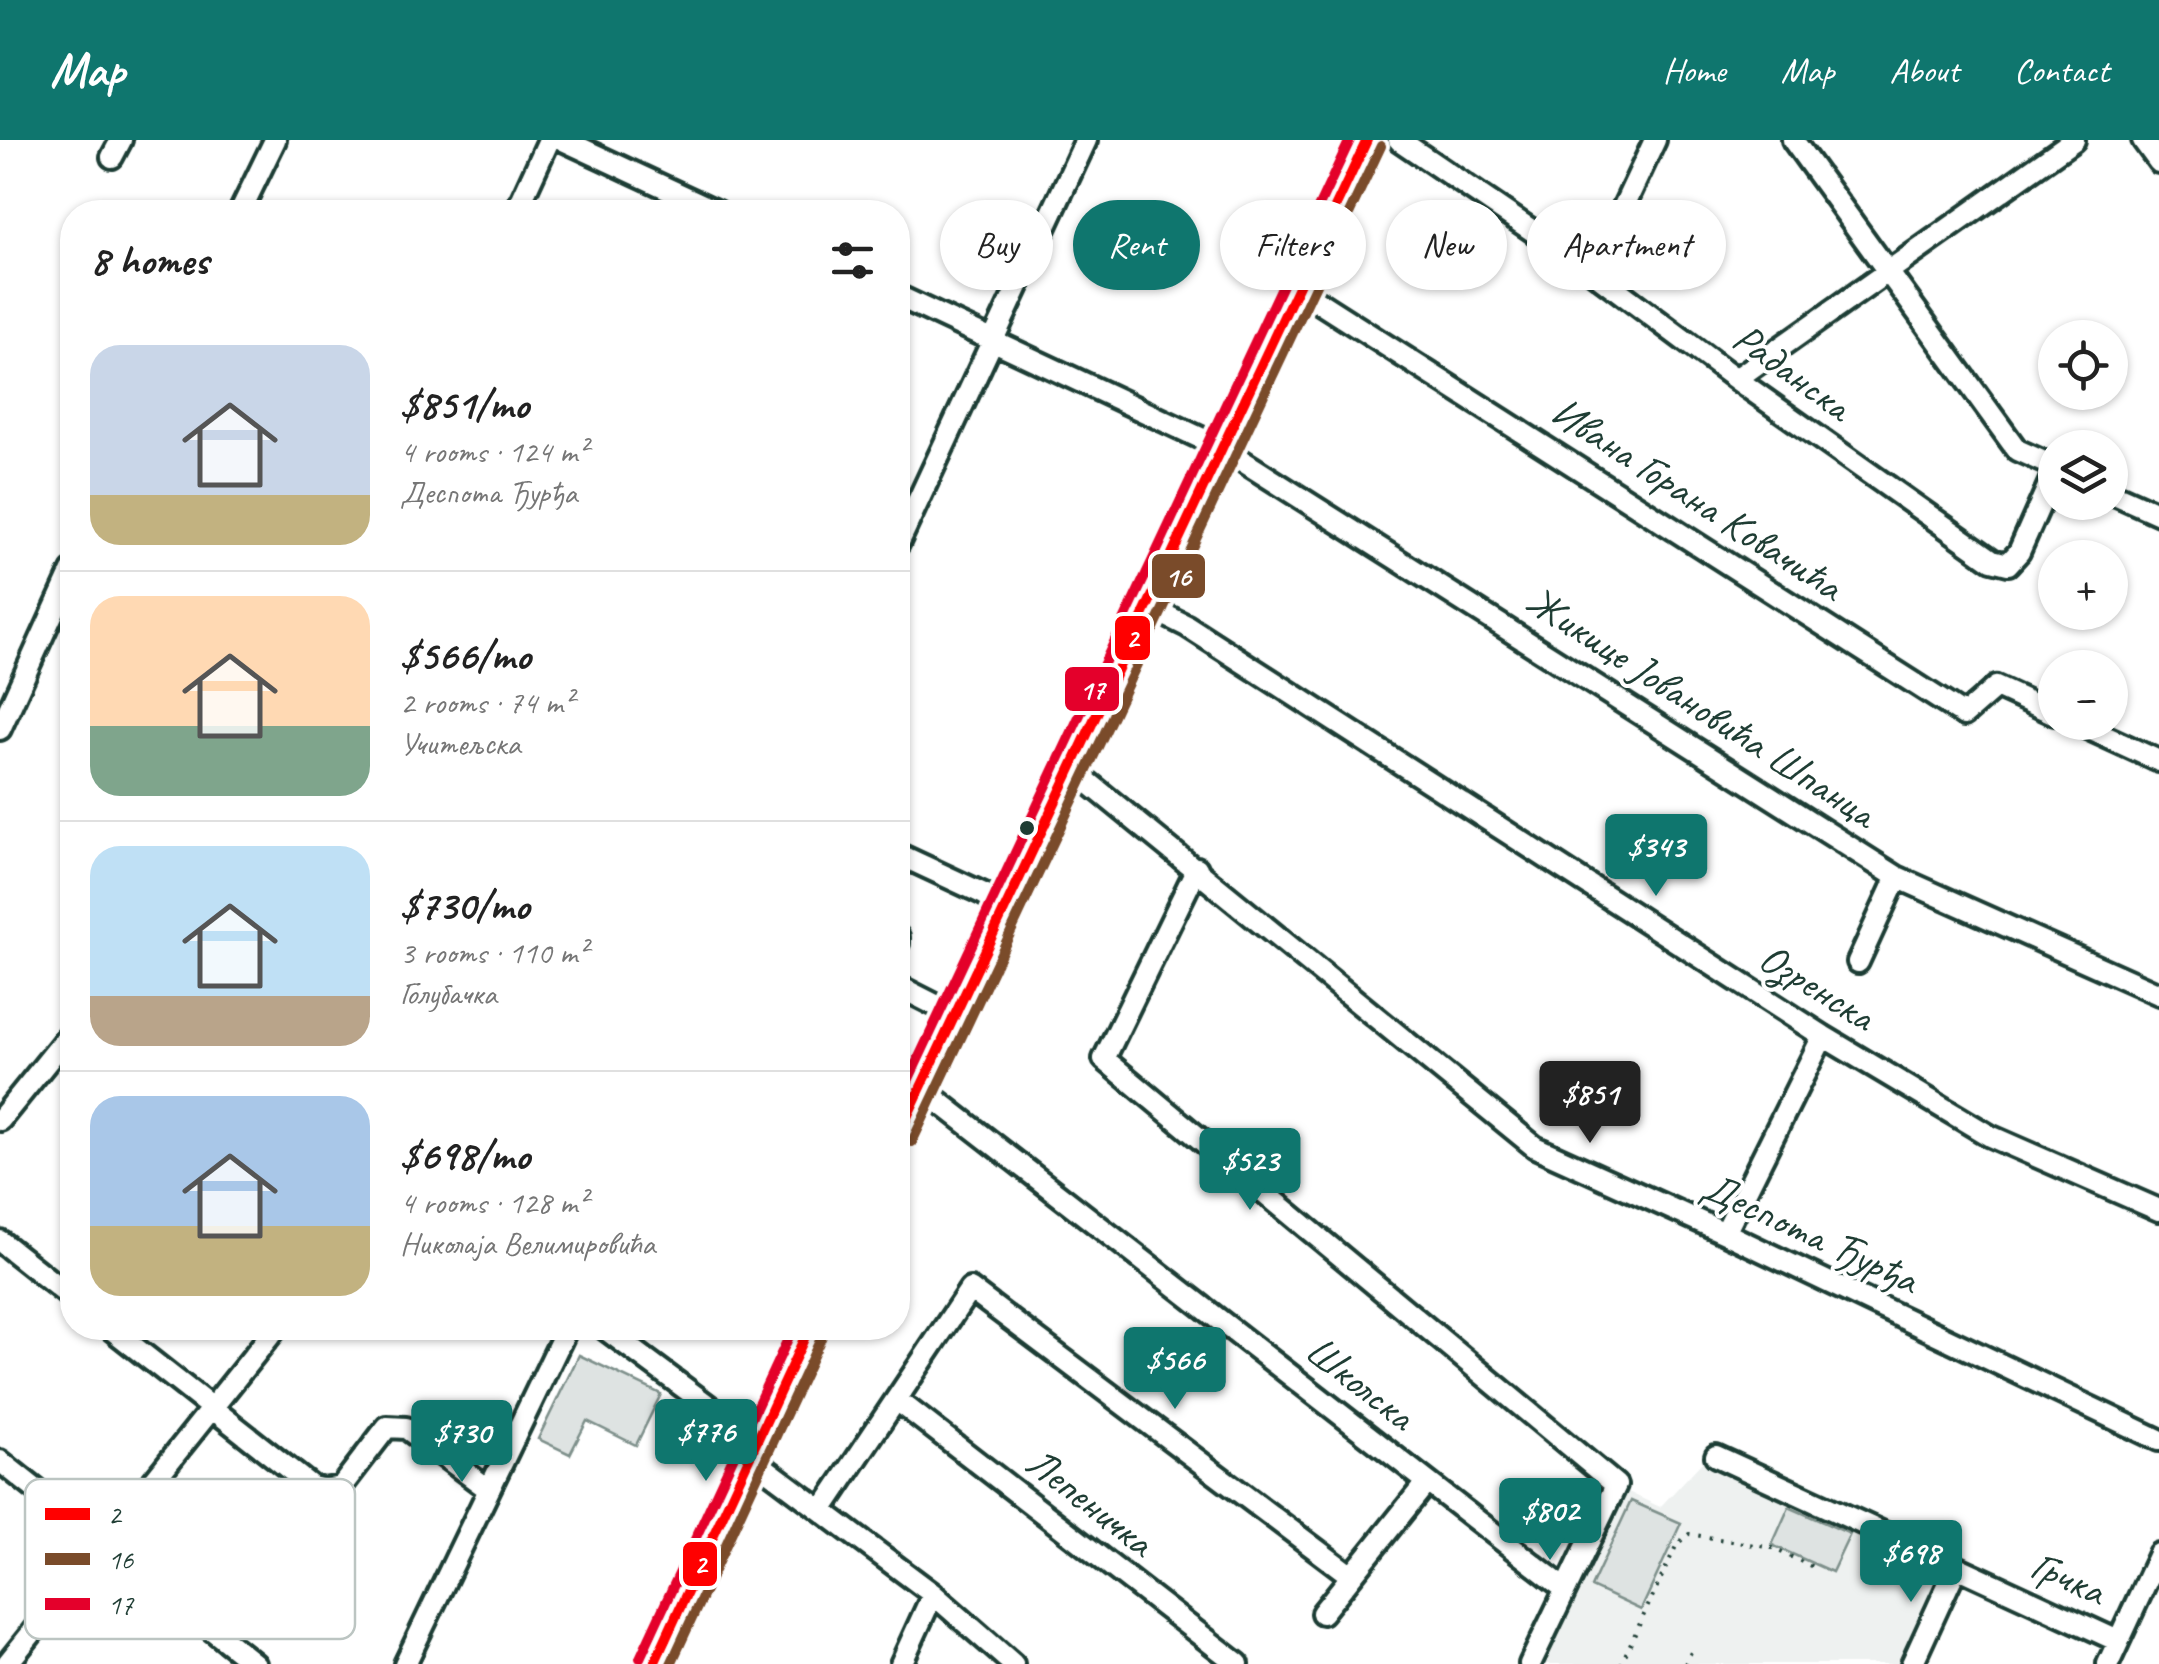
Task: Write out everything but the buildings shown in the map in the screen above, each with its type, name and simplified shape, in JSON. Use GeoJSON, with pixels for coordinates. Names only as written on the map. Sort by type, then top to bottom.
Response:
{"type":"FeatureCollection","features":[{"type":"Feature","properties":{"kind":"main road"},"geometry":{"type":"LineString","coordinates":[[1339,200],[1367,140]]}},
{"type":"Feature","properties":{"kind":"main road"},"geometry":{"type":"LineString","coordinates":[[910,1109],[1298,290]]}},
{"type":"Feature","properties":{"kind":"main road"},"geometry":{"type":"LineString","coordinates":[[654,1664],[804,1340]]}},
{"type":"Feature","properties":{"kind":"street"},"geometry":{"type":"LineString","coordinates":[[246,200],[275,140]]}},
{"type":"Feature","properties":{"kind":"street"},"geometry":{"type":"LineString","coordinates":[[522,200],[549,140]]}},
{"type":"Feature","properties":{"kind":"street"},"geometry":{"type":"LineString","coordinates":[[563,140],[692,200]]}},
{"type":"Feature","properties":{"kind":"street"},"geometry":{"type":"LineString","coordinates":[[910,518],[1086,140]]}},
{"type":"Feature","properties":{"kind":"street","name":"Раданска"},"geometry":{"type":"LineString","coordinates":[[1399,140],[1527,227]]}},
{"type":"Feature","properties":{"kind":"street"},"geometry":{"type":"LineString","coordinates":[[1627,200],[1655,140]]}},
{"type":"Feature","properties":{"kind":"street"},"geometry":{"type":"LineString","coordinates":[[1793,140],[2017,450],[2038,460]]}},
{"type":"Feature","properties":{"kind":"street"},"geometry":{"type":"LineString","coordinates":[[1736,380],[2074,140]]}},
{"type":"Feature","properties":{"kind":"street"},"geometry":{"type":"LineString","coordinates":[[2144,140],[2159,162]]}},
{"type":"Feature","properties":{"kind":"street","name":"Ивана Горана Ковачића"},"geometry":{"type":"LineString","coordinates":[[1300,290],[1964,715],[1996,687],[2038,706]]}},
{"type":"Feature","properties":{"kind":"street","name":"Раданска"},"geometry":{"type":"LineString","coordinates":[[1617,290],[1736,380],[1992,560],[2008,564],[2018,552],[2038,507]]}},
{"type":"Feature","properties":{"kind":"street","name":"Жикице Јовановића Шпанца"},"geometry":{"type":"LineString","coordinates":[[910,302],[1222,448],[1898,876],[2159,994]]}},
{"type":"Feature","properties":{"kind":"street"},"geometry":{"type":"LineString","coordinates":[[2128,500],[2159,514]]}},
{"type":"Feature","properties":{"kind":"street"},"geometry":{"type":"LineString","coordinates":[[0,729],[60,596]]}},
{"type":"Feature","properties":{"kind":"street","name":"Озренска"},"geometry":{"type":"LineString","coordinates":[[1147,606],[1186,626],[1822,1036],[1990,1136],[2159,1210]]}},
{"type":"Feature","properties":{"kind":"street"},"geometry":{"type":"LineString","coordinates":[[2113,740],[2159,761]]}},
{"type":"Feature","properties":{"kind":"street","name":"Деспота Ђурђа"},"geometry":{"type":"LineString","coordinates":[[1072,769],[1535,1147],[2159,1440]]}},
{"type":"Feature","properties":{"kind":"street"},"geometry":{"type":"LineString","coordinates":[[910,860],[1005,908]]}},
{"type":"Feature","properties":{"kind":"street"},"geometry":{"type":"LineString","coordinates":[[1197,868],[1104,1058],[1616,1485],[1565,1589],[1536,1662]]}},
{"type":"Feature","properties":{"kind":"street"},"geometry":{"type":"LineString","coordinates":[[1858,962],[1898,876]]}},
{"type":"Feature","properties":{"kind":"street"},"geometry":{"type":"LineString","coordinates":[[910,992],[955,1015]]}},
{"type":"Feature","properties":{"kind":"street"},"geometry":{"type":"LineString","coordinates":[[1725,1233],[1822,1036]]}},
{"type":"Feature","properties":{"kind":"street"},"geometry":{"type":"LineString","coordinates":[[0,1120],[60,1046]]}},
{"type":"Feature","properties":{"kind":"street","name":"Школска"},"geometry":{"type":"LineString","coordinates":[[920,1087],[1565,1589]]}},
{"type":"Feature","properties":{"kind":"street"},"geometry":{"type":"LineString","coordinates":[[0,1241],[60,1288]]}},
{"type":"Feature","properties":{"kind":"street"},"geometry":{"type":"LineString","coordinates":[[823,1509],[970,1289],[1350,1575]]}},
{"type":"Feature","properties":{"kind":"street"},"geometry":{"type":"LineString","coordinates":[[125,1340],[302,1479]]}},
{"type":"Feature","properties":{"kind":"street"},"geometry":{"type":"LineString","coordinates":[[156,1479],[266,1340]]}},
{"type":"Feature","properties":{"kind":"street"},"geometry":{"type":"LineString","coordinates":[[405,1664],[561,1340]]}},
{"type":"Feature","properties":{"kind":"street"},"geometry":{"type":"LineString","coordinates":[[619,1340],[823,1509],[934,1594],[1013,1664]]}},
{"type":"Feature","properties":{"kind":"street","name":"Лепеничка"},"geometry":{"type":"LineString","coordinates":[[897,1400],[1238,1664]]}},
{"type":"Feature","properties":{"kind":"street"},"geometry":{"type":"LineString","coordinates":[[346,1479],[388,1426],[397,1425],[488,1489]]}},
{"type":"Feature","properties":{"kind":"street","name":"Грчка"},"geometry":{"type":"LineString","coordinates":[[1716,1456],[2118,1642]]}},
{"type":"Feature","properties":{"kind":"street"},"geometry":{"type":"LineString","coordinates":[[0,1461],[25,1481]]}},
{"type":"Feature","properties":{"kind":"street"},"geometry":{"type":"LineString","coordinates":[[1322,1613],[1426,1483]]}},
{"type":"Feature","properties":{"kind":"street"},"geometry":{"type":"LineString","coordinates":[[2108,1664],[2159,1554]]}},
{"type":"Feature","properties":{"kind":"street"},"geometry":{"type":"LineString","coordinates":[[1912,1664],[1956,1568]]}},
{"type":"Feature","properties":{"kind":"street"},"geometry":{"type":"LineString","coordinates":[[902,1664],[934,1594]]}},
{"type":"Feature","properties":{"kind":"street"},"geometry":{"type":"LineString","coordinates":[[7,1664],[28,1639]]}},
{"type":"Feature","properties":{"kind":"street"},"geometry":{"type":"LineString","coordinates":[[219,1639],[245,1661]]}},
{"type":"Feature","properties":{"kind":"path"},"geometry":{"type":"LineString","coordinates":[[1622,1664],[1677,1544],[1689,1534],[1772,1548],[1818,1569]]}},
{"type":"Feature","properties":{"kind":"path"},"geometry":{"type":"LineString","coordinates":[[1685,1664],[1692,1650]]}},
{"type":"Feature","properties":{"kind":"shaded area"},"geometry":{"type":"Polygon","coordinates":[[[579,1355],[661,1394],[636,1445],[587,1421],[570,1454],[538,1439],[579,1355]]]}},
{"type":"Feature","properties":{"kind":"shaded area"},"geometry":{"type":"Polygon","coordinates":[[[1703,1461],[1943,1573],[1909,1664],[1546,1664],[1626,1491],[1660,1507],[1703,1461]]]}},
{"type":"Feature","properties":{"kind":"shaded area"},"geometry":{"type":"Polygon","coordinates":[[[1631,1501],[1681,1523],[1641,1610],[1591,1587],[1631,1501]]]}},
{"type":"Feature","properties":{"kind":"shaded area"},"geometry":{"type":"Polygon","coordinates":[[[1789,1507],[1850,1534],[1832,1572],[1772,1545],[1789,1507]]]}},
{"type":"Feature","properties":{"kind":"transit line","name":"17"},"geometry":{"type":"LineString","coordinates":[[910,1076],[1350,140]]}},
{"type":"Feature","properties":{"kind":"transit line","name":"2"},"geometry":{"type":"LineString","coordinates":[[910,1111],[1367,140]]}},
{"type":"Feature","properties":{"kind":"transit line","name":"16"},"geometry":{"type":"LineString","coordinates":[[912,1142],[1381,146]]}},
{"type":"Feature","properties":{"kind":"transit line","name":"17"},"geometry":{"type":"LineString","coordinates":[[640,1658],[787,1340]]}},
{"type":"Feature","properties":{"kind":"transit line","name":"2"},"geometry":{"type":"LineString","coordinates":[[654,1664],[803,1340]]}},
{"type":"Feature","properties":{"kind":"transit line","name":"16"},"geometry":{"type":"LineString","coordinates":[[671,1664],[820,1340]]}}]}
